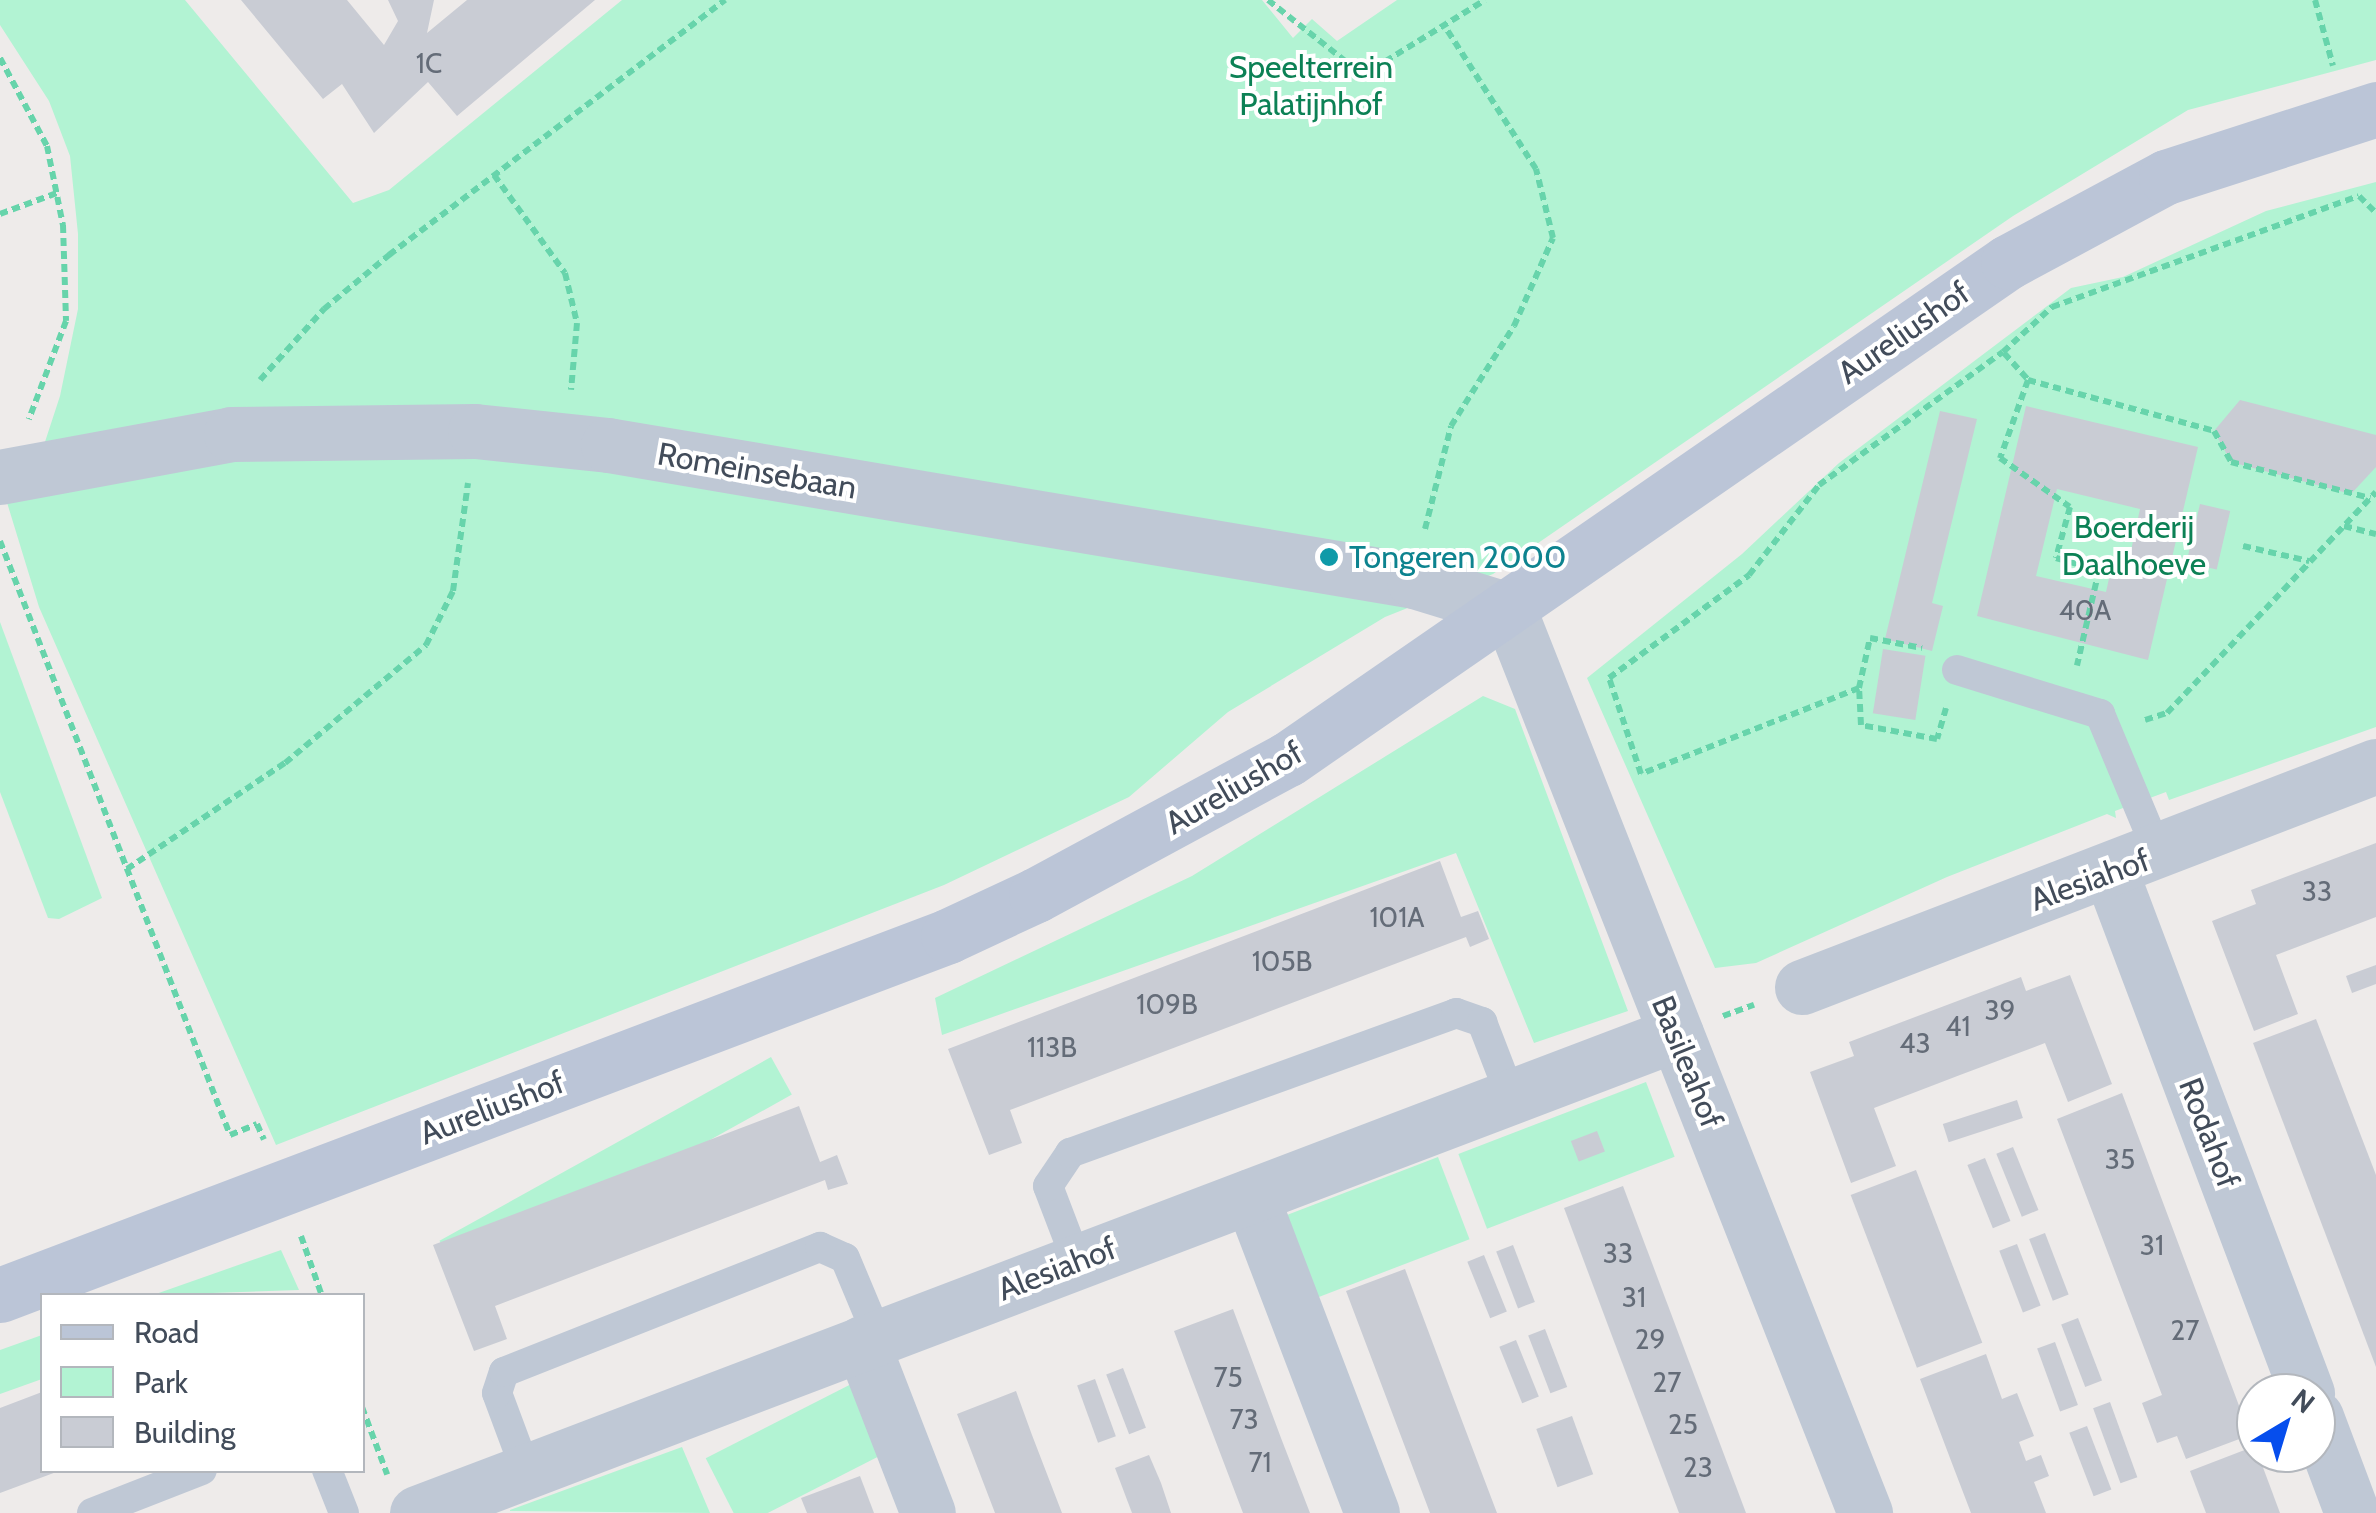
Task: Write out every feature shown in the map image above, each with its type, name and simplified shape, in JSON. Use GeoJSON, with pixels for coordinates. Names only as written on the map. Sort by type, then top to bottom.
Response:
{"type":"FeatureCollection","features":[{"type":"Feature","properties":{"kind":"street","name":"Aureliushof"},"geometry":{"type":"LineString","coordinates":[[0,1295],[948,936],[1036,896],[1288,758],[1509,610],[2008,262],[2166,176],[2361,113]]}},
{"type":"Feature","properties":{"kind":"street","name":"Romeinsebaan"},"geometry":{"type":"LineString","coordinates":[[10,457],[230,434],[475,431],[566,441],[1414,581],[1509,610]]}},
{"type":"Feature","properties":{"kind":"street","name":"Basileahof"},"geometry":{"type":"LineString","coordinates":[[1509,610],[1865,1513]]}},
{"type":"Feature","properties":{"kind":"street","name":"Alesiahof"},"geometry":{"type":"LineString","coordinates":[[1802,987],[2135,864],[2376,766]]}},
{"type":"Feature","properties":{"kind":"street","name":"Rodahof"},"geometry":{"type":"LineString","coordinates":[[2135,864],[2300,1373]]}},
{"type":"Feature","properties":{"kind":"street","name":"Alesiahof"},"geometry":{"type":"LineString","coordinates":[[406,1504],[499,1491],[870,1340],[1676,1034]]}},
{"type":"Feature","properties":{"kind":"street"},"geometry":{"type":"LineString","coordinates":[[1251,1196],[1372,1513]]}},
{"type":"Feature","properties":{"kind":"street"},"geometry":{"type":"LineString","coordinates":[[870,1340],[928,1513]]}},
{"type":"Feature","properties":{"kind":"street"},"geometry":{"type":"LineString","coordinates":[[2336,1470],[2352,1513]]}},
{"type":"Feature","properties":{"kind":"lane"},"geometry":{"type":"LineString","coordinates":[[1957,670],[2068,700],[2100,714],[2110,730],[2135,864]]}},
{"type":"Feature","properties":{"kind":"lane"},"geometry":{"type":"LineString","coordinates":[[1077,1262],[1048,1186],[1070,1153],[1456,1012],[1482,1022],[1510,1097]]}},
{"type":"Feature","properties":{"kind":"lane"},"geometry":{"type":"LineString","coordinates":[[499,1491],[497,1392],[504,1372],[820,1247],[845,1258],[870,1340]]}},
{"type":"Feature","properties":{"kind":"lane"},"geometry":{"type":"LineString","coordinates":[[92,1513],[194,1473]]}},
{"type":"Feature","properties":{"kind":"lane"},"geometry":{"type":"LineString","coordinates":[[328,1473],[344,1513]]}},
{"type":"Feature","properties":{"kind":"path"},"geometry":{"type":"LineString","coordinates":[[230,434],[282,350],[494,176],[724,0]]}},
{"type":"Feature","properties":{"kind":"path"},"geometry":{"type":"LineString","coordinates":[[1268,0],[1363,75],[1486,0]]}},
{"type":"Feature","properties":{"kind":"path"},"geometry":{"type":"LineString","coordinates":[[2315,0],[2361,113]]}},
{"type":"Feature","properties":{"kind":"path"},"geometry":{"type":"LineString","coordinates":[[1414,581],[1451,426],[1514,326],[1553,238],[1536,169],[1444,26]]}},
{"type":"Feature","properties":{"kind":"path"},"geometry":{"type":"LineString","coordinates":[[0,58],[29,101],[56,193],[66,321],[10,457]]}},
{"type":"Feature","properties":{"kind":"path"},"geometry":{"type":"LineString","coordinates":[[494,176],[564,273],[577,323],[566,441]]}},
{"type":"Feature","properties":{"kind":"path"},"geometry":{"type":"LineString","coordinates":[[0,214],[56,193]]}},
{"type":"Feature","properties":{"kind":"path"},"geometry":{"type":"LineString","coordinates":[[1859,688],[1641,774],[1609,678],[1749,575],[1819,485],[2003,352],[2052,307],[2359,196],[2376,214]]}},
{"type":"Feature","properties":{"kind":"path"},"geometry":{"type":"LineString","coordinates":[[2003,352],[2028,380],[2214,430],[2231,462],[2373,495]]}},
{"type":"Feature","properties":{"kind":"path"},"geometry":{"type":"LineString","coordinates":[[2028,380],[2000,458],[2070,506],[2056,558],[2100,570],[2068,700]]}},
{"type":"Feature","properties":{"kind":"path"},"geometry":{"type":"LineString","coordinates":[[127,869],[285,763],[426,645],[452,591],[475,431]]}},
{"type":"Feature","properties":{"kind":"path"},"geometry":{"type":"LineString","coordinates":[[2110,730],[2166,714],[2373,495]]}},
{"type":"Feature","properties":{"kind":"path"},"geometry":{"type":"LineString","coordinates":[[2344,526],[2376,534]]}},
{"type":"Feature","properties":{"kind":"path"},"geometry":{"type":"LineString","coordinates":[[0,541],[230,1135],[256,1124],[321,1293]]}},
{"type":"Feature","properties":{"kind":"path"},"geometry":{"type":"LineString","coordinates":[[2243,546],[2310,561]]}},
{"type":"Feature","properties":{"kind":"path"},"geometry":{"type":"LineString","coordinates":[[1870,638],[1938,651],[1957,670],[1937,739],[1862,724],[1859,688],[1870,638]]}},
{"type":"Feature","properties":{"kind":"path"},"geometry":{"type":"LineString","coordinates":[[1676,1034],[1802,987]]}},
{"type":"Feature","properties":{"kind":"path"},"geometry":{"type":"LineString","coordinates":[[365,1414],[406,1504]]}},
{"type":"Feature","properties":{"kind":"green space","name":"Speelterrein Palatijnhof"},"geometry":{"type":"Polygon","coordinates":[[[0,0],[185,0],[353,203],[389,190],[622,0],[1262,0],[1293,38],[1312,19],[1337,41],[1397,0],[2376,0],[2376,60],[2188,110],[2013,216],[1493,574],[1385,617],[1228,712],[1129,797],[944,885],[276,1145],[39,607],[5,496],[42,451],[60,396],[78,309],[78,234],[70,156],[49,101],[0,25],[0,0]]]}},
{"type":"Feature","properties":{"kind":"green space","name":"Boerderij Daalhoeve"},"geometry":{"type":"Polygon","coordinates":[[[2376,182],[2376,727],[2169,800],[2166,792],[2115,811],[2116,818],[2107,814],[1947,877],[1756,963],[1715,968],[1587,678],[1742,554],[1839,463],[2071,288],[2123,277],[2266,211],[2376,182]]]}},
{"type":"Feature","properties":{"kind":"green space"},"geometry":{"type":"Polygon","coordinates":[[[0,622],[102,898],[59,919],[48,918],[0,792],[0,622]]]}},
{"type":"Feature","properties":{"kind":"green space"},"geometry":{"type":"Polygon","coordinates":[[[1483,696],[1515,709],[1628,1011],[1534,1043],[1456,853],[942,1035],[935,998],[1192,876],[1483,696]]]}},
{"type":"Feature","properties":{"kind":"green space"},"geometry":{"type":"Polygon","coordinates":[[[771,1057],[792,1095],[460,1278],[440,1241],[771,1057]]]}},
{"type":"Feature","properties":{"kind":"green space"},"geometry":{"type":"Polygon","coordinates":[[[1646,1082],[1675,1157],[1487,1229],[1458,1154],[1646,1082]]]}},
{"type":"Feature","properties":{"kind":"green space"},"geometry":{"type":"Polygon","coordinates":[[[1438,1157],[1470,1239],[1299,1305],[1267,1223],[1438,1157]]]}},
{"type":"Feature","properties":{"kind":"green space"},"geometry":{"type":"Polygon","coordinates":[[[281,1250],[299,1290],[211,1293],[159,1293],[281,1250]]]}},
{"type":"Feature","properties":{"kind":"green space"},"geometry":{"type":"Polygon","coordinates":[[[40,1336],[40,1380],[0,1394],[0,1350],[40,1336]]]}},
{"type":"Feature","properties":{"kind":"green space"},"geometry":{"type":"Polygon","coordinates":[[[867,1376],[902,1445],[768,1513],[734,1513],[706,1458],[867,1376]]]}},
{"type":"Feature","properties":{"kind":"green space"},"geometry":{"type":"Polygon","coordinates":[[[682,1447],[710,1513],[510,1511],[510,1510],[682,1447]]]}},
{"type":"Feature","properties":{"kind":"building"},"geometry":{"type":"Polygon","coordinates":[[[241,0],[347,0],[384,45],[398,21],[388,0],[434,0],[427,33],[467,0],[595,0],[457,116],[428,82],[374,133],[342,84],[323,99],[241,0]]]}},
{"type":"Feature","properties":{"kind":"building"},"geometry":{"type":"Polygon","coordinates":[[[2240,400],[2376,435],[2376,467],[2351,494],[2231,462],[2214,431],[2240,400]]]}},
{"type":"Feature","properties":{"kind":"building"},"geometry":{"type":"Polygon","coordinates":[[[2026,406],[2198,447],[2148,660],[1977,616],[2026,406]],[[2057,489],[2036,576],[2106,592],[2110,574],[2125,578],[2140,509],[2057,489]]]}},
{"type":"Feature","properties":{"kind":"building"},"geometry":{"type":"Polygon","coordinates":[[[1940,411],[1977,419],[1932,603],[1943,606],[1932,651],[1885,639],[1940,411]]]}},
{"type":"Feature","properties":{"kind":"building"},"geometry":{"type":"Polygon","coordinates":[[[2200,504],[2230,511],[2217,569],[2187,562],[2200,504]]]}},
{"type":"Feature","properties":{"kind":"building"},"geometry":{"type":"Polygon","coordinates":[[[1883,649],[1925,656],[1915,720],[1873,713],[1883,649]]]}},
{"type":"Feature","properties":{"kind":"building"},"geometry":{"type":"Polygon","coordinates":[[[2376,843],[2376,917],[2276,955],[2298,1014],[2254,1031],[2212,921],[2256,904],[2251,890],[2376,843]]]}},
{"type":"Feature","properties":{"kind":"building"},"geometry":{"type":"Polygon","coordinates":[[[1440,861],[1461,917],[1478,911],[1489,939],[1470,947],[1466,937],[1010,1110],[1022,1143],[989,1155],[948,1049],[1440,861]]]}},
{"type":"Feature","properties":{"kind":"building"},"geometry":{"type":"Polygon","coordinates":[[[2376,965],[2376,984],[2352,993],[2346,976],[2376,965]]]}},
{"type":"Feature","properties":{"kind":"building"},"geometry":{"type":"Polygon","coordinates":[[[2070,975],[2112,1084],[2068,1102],[2045,1043],[1960,1075],[1874,1108],[1896,1166],[1851,1183],[1810,1072],[1854,1056],[1849,1042],[2021,977],[2026,991],[2070,975]]]}},
{"type":"Feature","properties":{"kind":"building"},"geometry":{"type":"Polygon","coordinates":[[[2316,1019],[2376,1175],[2376,1367],[2253,1043],[2316,1019]]]}},
{"type":"Feature","properties":{"kind":"building"},"geometry":{"type":"Polygon","coordinates":[[[2122,1093],[2236,1398],[2236,1440],[2186,1459],[2177,1436],[2157,1443],[2142,1403],[2162,1395],[2057,1119],[2122,1093]]]}},
{"type":"Feature","properties":{"kind":"building"},"geometry":{"type":"Polygon","coordinates":[[[2017,1100],[2023,1118],[1949,1142],[1943,1124],[2017,1100]]]}},
{"type":"Feature","properties":{"kind":"building"},"geometry":{"type":"Polygon","coordinates":[[[799,1106],[820,1162],[837,1155],[848,1184],[828,1190],[825,1180],[495,1306],[507,1339],[474,1351],[433,1245],[799,1106]]]}},
{"type":"Feature","properties":{"kind":"building"},"geometry":{"type":"Polygon","coordinates":[[[1597,1131],[1605,1152],[1579,1162],[1571,1141],[1597,1131]]]}},
{"type":"Feature","properties":{"kind":"building"},"geometry":{"type":"Polygon","coordinates":[[[2013,1147],[2038,1210],[2022,1217],[1996,1154],[2013,1147]]]}},
{"type":"Feature","properties":{"kind":"building"},"geometry":{"type":"Polygon","coordinates":[[[1985,1158],[2010,1221],[1993,1228],[1967,1165],[1985,1158]]]}},
{"type":"Feature","properties":{"kind":"building"},"geometry":{"type":"Polygon","coordinates":[[[1916,1170],[1982,1343],[1917,1368],[1851,1195],[1916,1170]]]}},
{"type":"Feature","properties":{"kind":"building"},"geometry":{"type":"Polygon","coordinates":[[[1623,1186],[1746,1513],[1679,1513],[1612,1336],[1564,1208],[1623,1186]]]}},
{"type":"Feature","properties":{"kind":"building"},"geometry":{"type":"Polygon","coordinates":[[[2045,1233],[2069,1295],[2053,1301],[2029,1239],[2045,1233]]]}},
{"type":"Feature","properties":{"kind":"building"},"geometry":{"type":"Polygon","coordinates":[[[2017,1244],[2041,1306],[2023,1312],[1999,1251],[2017,1244]]]}},
{"type":"Feature","properties":{"kind":"building"},"geometry":{"type":"Polygon","coordinates":[[[1513,1245],[1535,1302],[1518,1308],[1496,1251],[1513,1245]]]}},
{"type":"Feature","properties":{"kind":"building"},"geometry":{"type":"Polygon","coordinates":[[[1484,1255],[1507,1312],[1490,1318],[1467,1262],[1484,1255]]]}},
{"type":"Feature","properties":{"kind":"building"},"geometry":{"type":"Polygon","coordinates":[[[1405,1269],[1497,1513],[1430,1513],[1346,1291],[1405,1269]]]}},
{"type":"Feature","properties":{"kind":"building"},"geometry":{"type":"Polygon","coordinates":[[[1233,1309],[1310,1513],[1243,1513],[1190,1374],[1174,1331],[1233,1309]]]}},
{"type":"Feature","properties":{"kind":"building"},"geometry":{"type":"Polygon","coordinates":[[[2078,1318],[2102,1381],[2085,1387],[2061,1324],[2078,1318]]]}},
{"type":"Feature","properties":{"kind":"building"},"geometry":{"type":"Polygon","coordinates":[[[1545,1329],[1567,1387],[1550,1393],[1528,1335],[1545,1329]]]}},
{"type":"Feature","properties":{"kind":"building"},"geometry":{"type":"Polygon","coordinates":[[[1516,1340],[1539,1397],[1522,1403],[1499,1347],[1516,1340]]]}},
{"type":"Feature","properties":{"kind":"building"},"geometry":{"type":"Polygon","coordinates":[[[2055,1342],[2078,1405],[2060,1411],[2037,1348],[2055,1342]]]}},
{"type":"Feature","properties":{"kind":"building"},"geometry":{"type":"Polygon","coordinates":[[[1986,1354],[2002,1399],[2017,1393],[2034,1436],[2019,1442],[2026,1461],[2041,1455],[2049,1476],[2034,1482],[2046,1513],[1971,1513],[1920,1379],[1986,1354]]]}},
{"type":"Feature","properties":{"kind":"building"},"geometry":{"type":"Polygon","coordinates":[[[1123,1368],[1146,1428],[1129,1434],[1106,1374],[1123,1368]]]}},
{"type":"Feature","properties":{"kind":"building"},"geometry":{"type":"Polygon","coordinates":[[[1095,1379],[1116,1436],[1098,1443],[1077,1385],[1095,1379]]]}},
{"type":"Feature","properties":{"kind":"building"},"geometry":{"type":"Polygon","coordinates":[[[1016,1391],[1062,1513],[995,1513],[957,1414],[1016,1391]]]}},
{"type":"Feature","properties":{"kind":"building"},"geometry":{"type":"Polygon","coordinates":[[[40,1393],[40,1473],[54,1473],[0,1493],[0,1408],[40,1393]]]}},
{"type":"Feature","properties":{"kind":"building"},"geometry":{"type":"Polygon","coordinates":[[[2110,1402],[2137,1477],[2120,1483],[2093,1408],[2110,1402]]]}},
{"type":"Feature","properties":{"kind":"building"},"geometry":{"type":"Polygon","coordinates":[[[1572,1416],[1593,1474],[1557,1487],[1536,1429],[1572,1416]]]}},
{"type":"Feature","properties":{"kind":"building"},"geometry":{"type":"Polygon","coordinates":[[[2087,1426],[2111,1489],[2094,1496],[2069,1433],[2087,1426]]]}},
{"type":"Feature","properties":{"kind":"building"},"geometry":{"type":"Polygon","coordinates":[[[2236,1453],[2236,1473],[2265,1473],[2280,1513],[2206,1513],[2190,1471],[2236,1453]]]}},
{"type":"Feature","properties":{"kind":"building"},"geometry":{"type":"Polygon","coordinates":[[[1149,1455],[1171,1513],[1132,1513],[1115,1468],[1149,1455]]]}},
{"type":"Feature","properties":{"kind":"building"},"geometry":{"type":"Polygon","coordinates":[[[860,1476],[874,1513],[807,1513],[801,1498],[860,1476]]]}},
{"type":"Feature","properties":{"kind":"place","name":"Tongeren 2000"},"geometry":{"type":"Point","coordinates":[1329,557]}}]}
